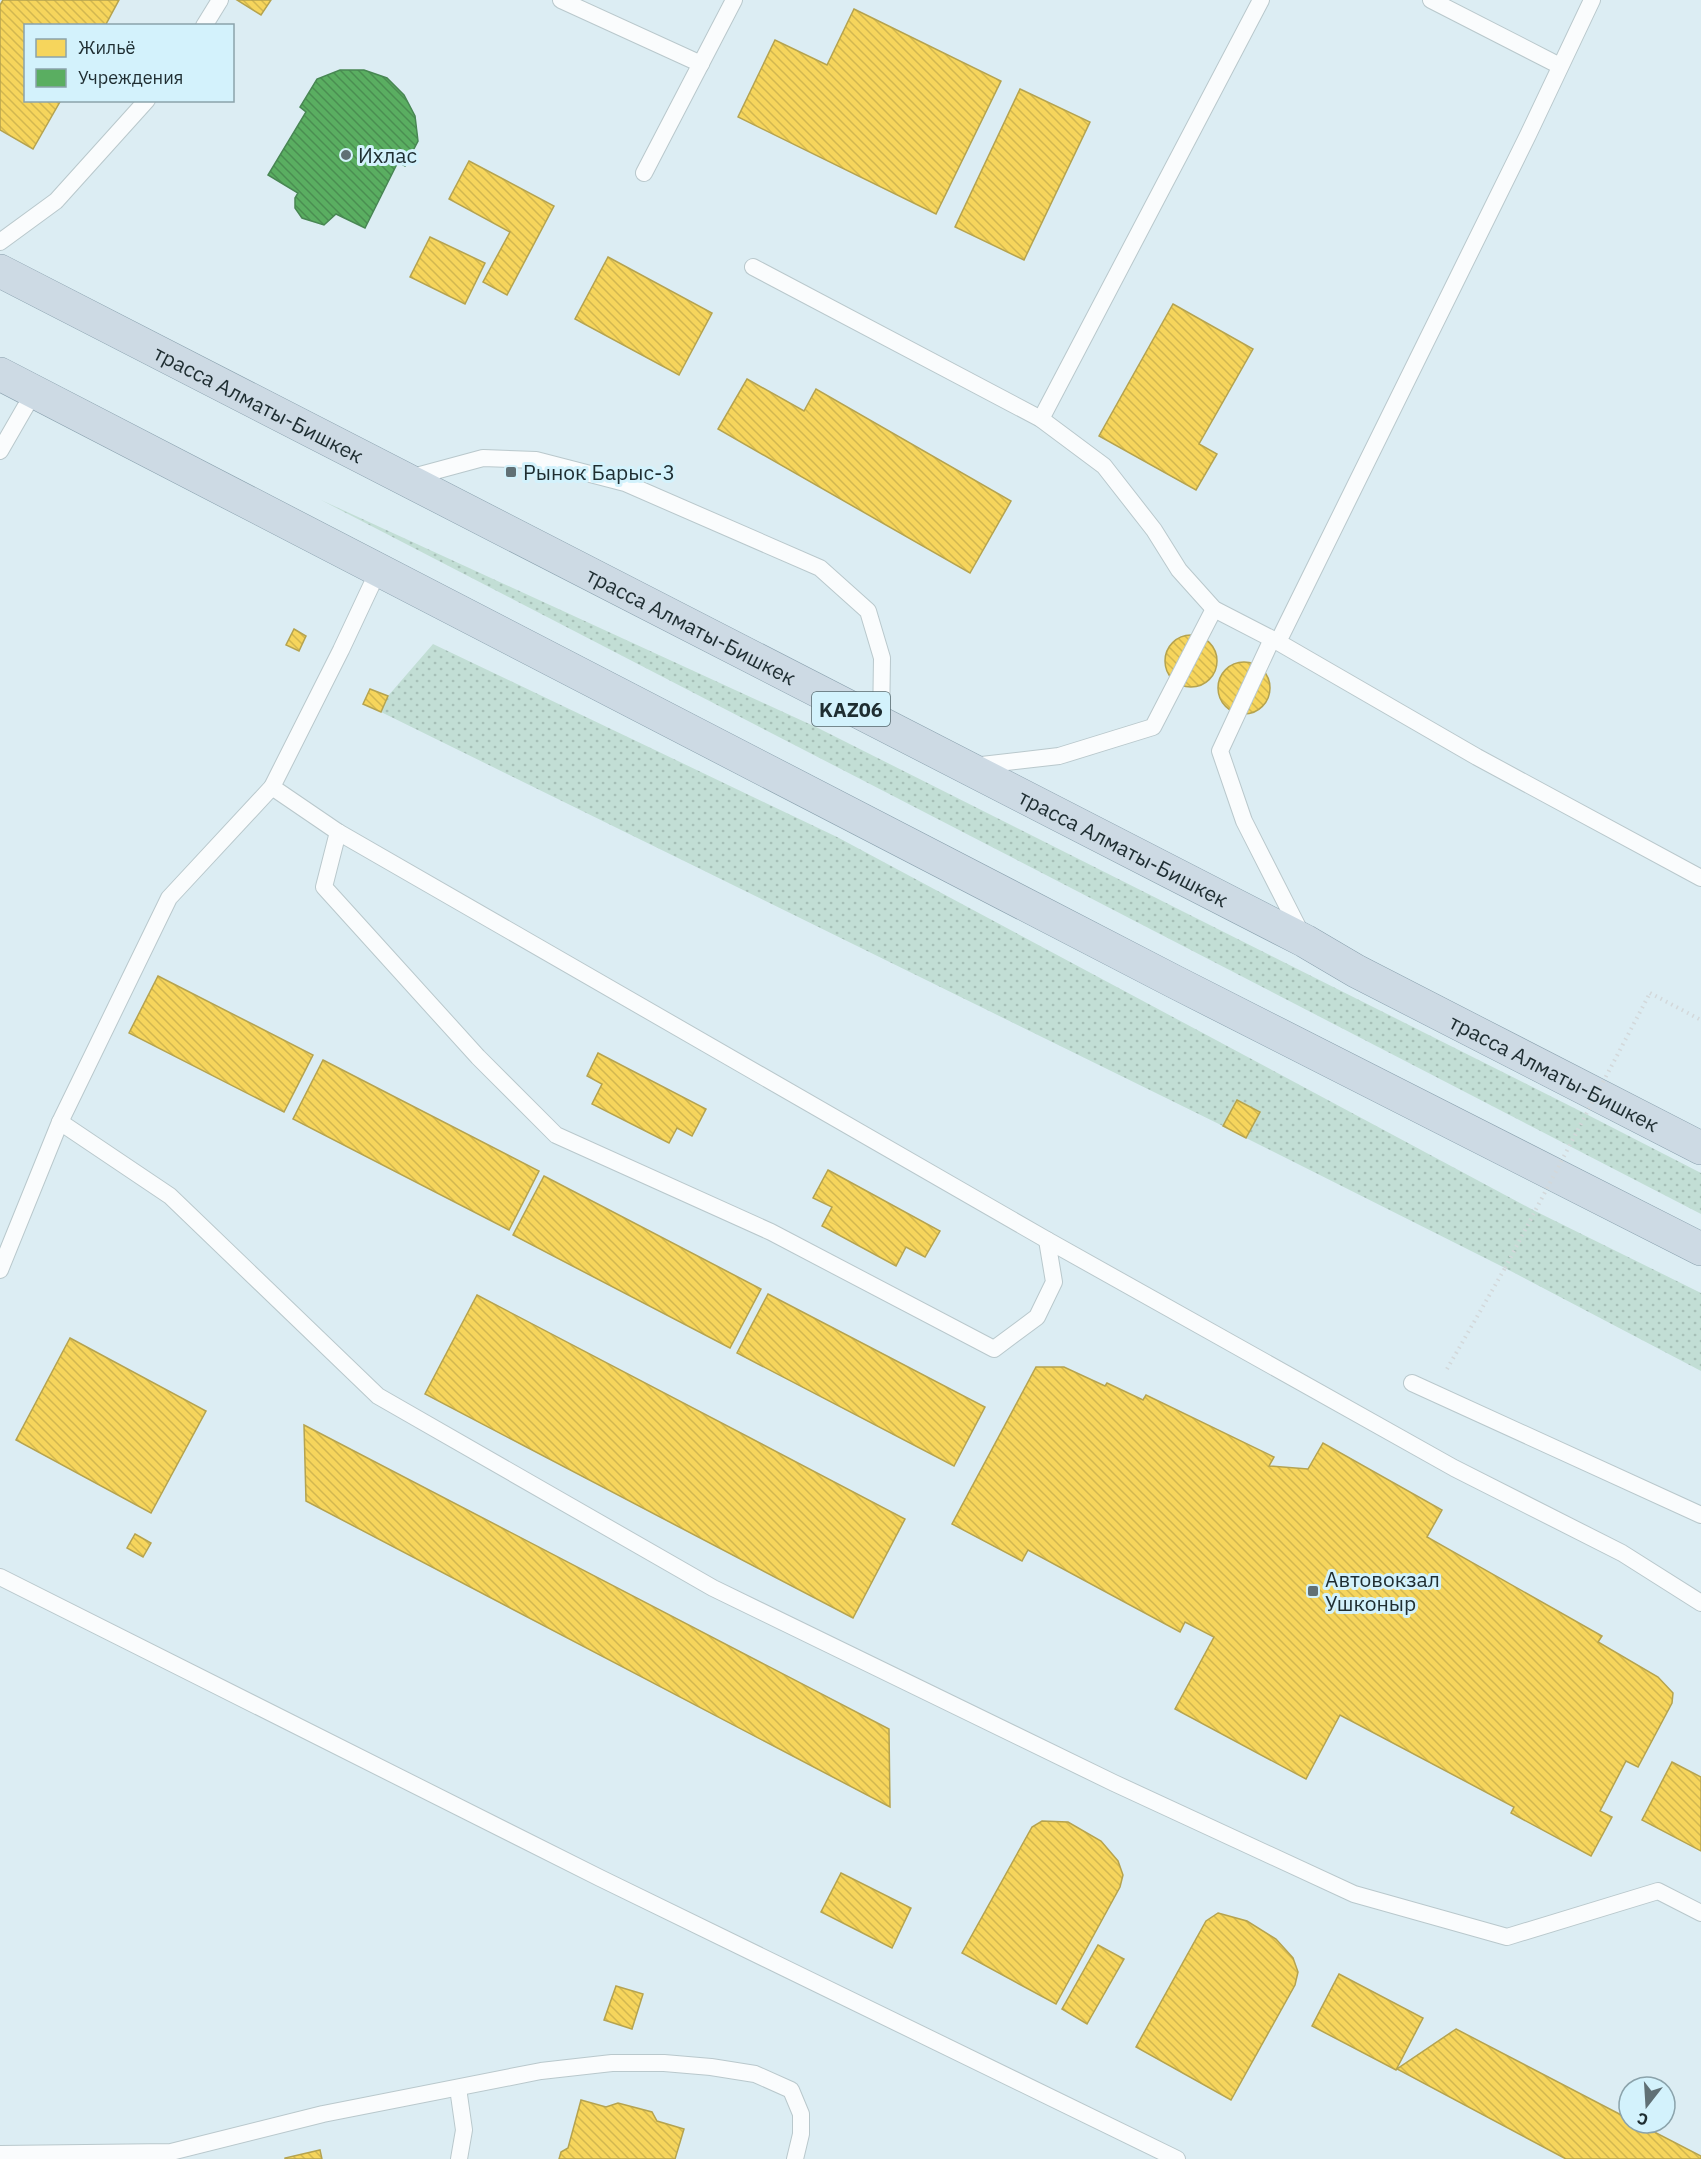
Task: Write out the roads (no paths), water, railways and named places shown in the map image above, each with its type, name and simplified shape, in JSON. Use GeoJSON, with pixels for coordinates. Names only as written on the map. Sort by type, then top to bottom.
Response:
{"type":"FeatureCollection","features":[{"type":"Feature","properties":{"kind":"highway","name":"трасса Алматы-Бишкек"},"geometry":{"type":"LineString","coordinates":[[0,271],[1305,941],[1356,971],[1701,1148]]}},
{"type":"Feature","properties":{"kind":"highway"},"geometry":{"type":"LineString","coordinates":[[0,374],[1186,988],[1701,1248]]}},
{"type":"Feature","properties":{"kind":"lane"},"geometry":{"type":"LineString","coordinates":[[205,24],[220,0]]}},
{"type":"Feature","properties":{"kind":"lane"},"geometry":{"type":"LineString","coordinates":[[561,0],[701,64]]}},
{"type":"Feature","properties":{"kind":"lane"},"geometry":{"type":"LineString","coordinates":[[644,173],[734,0]]}},
{"type":"Feature","properties":{"kind":"lane"},"geometry":{"type":"LineString","coordinates":[[1041,419],[1261,0]]}},
{"type":"Feature","properties":{"kind":"lane"},"geometry":{"type":"LineString","coordinates":[[1431,0],[1560,66]]}},
{"type":"Feature","properties":{"kind":"lane"},"geometry":{"type":"LineString","coordinates":[[1305,941],[1244,821],[1220,751],[1528,135],[1592,0]]}},
{"type":"Feature","properties":{"kind":"lane"},"geometry":{"type":"LineString","coordinates":[[0,242],[56,201],[145,102]]}},
{"type":"Feature","properties":{"kind":"lane"},"geometry":{"type":"LineString","coordinates":[[753,267],[1041,419],[1104,466],[1154,530],[1179,570],[1214,609],[1275,641],[1477,757],[1701,878]]}},
{"type":"Feature","properties":{"kind":"lane"},"geometry":{"type":"LineString","coordinates":[[0,451],[34,392]]}},
{"type":"Feature","properties":{"kind":"lane"},"geometry":{"type":"LineString","coordinates":[[405,479],[483,458],[536,460],[625,483],[820,568],[868,611],[882,658],[881,724]]}},
{"type":"Feature","properties":{"kind":"lane"},"geometry":{"type":"LineString","coordinates":[[0,1270],[60,1122],[169,898],[272,787],[341,650],[378,569]]}},
{"type":"Feature","properties":{"kind":"lane"},"geometry":{"type":"LineString","coordinates":[[965,768],[1059,756],[1153,727],[1214,609]]}},
{"type":"Feature","properties":{"kind":"lane"},"geometry":{"type":"LineString","coordinates":[[272,787],[338,832],[1047,1240],[1454,1468],[1622,1553],[1701,1603]]}},
{"type":"Feature","properties":{"kind":"lane"},"geometry":{"type":"LineString","coordinates":[[338,832],[324,887],[478,1057],[556,1135],[771,1232],[994,1349],[1037,1317],[1054,1282],[1047,1240]]}},
{"type":"Feature","properties":{"kind":"lane"},"geometry":{"type":"LineString","coordinates":[[60,1122],[170,1196],[378,1396],[713,1588],[1114,1783],[1354,1894],[1508,1937],[1658,1891],[1701,1913]]}},
{"type":"Feature","properties":{"kind":"lane"},"geometry":{"type":"LineString","coordinates":[[1412,1383],[1701,1515]]}},
{"type":"Feature","properties":{"kind":"lane"},"geometry":{"type":"LineString","coordinates":[[0,1577],[611,1883],[1177,2159]]}},
{"type":"Feature","properties":{"kind":"lane"},"geometry":{"type":"LineString","coordinates":[[0,2154],[171,2156],[323,2114],[541,2071],[612,2064],[664,2063],[755,2074],[791,2090],[801,2114],[801,2134],[795,2159]]}},
{"type":"Feature","properties":{"kind":"lane"},"geometry":{"type":"LineString","coordinates":[[458,2088],[465,2130],[459,2159]]}},
{"type":"Feature","properties":{"kind":"place","name":"Ихлас"},"geometry":{"type":"Point","coordinates":[346,155]}},
{"type":"Feature","properties":{"kind":"place","name":"Рынок Барыс-3"},"geometry":{"type":"Point","coordinates":[511,472]}},
{"type":"Feature","properties":{"kind":"place","name":"Автовокзал Ушконыр"},"geometry":{"type":"Point","coordinates":[1313,1591]}}]}
